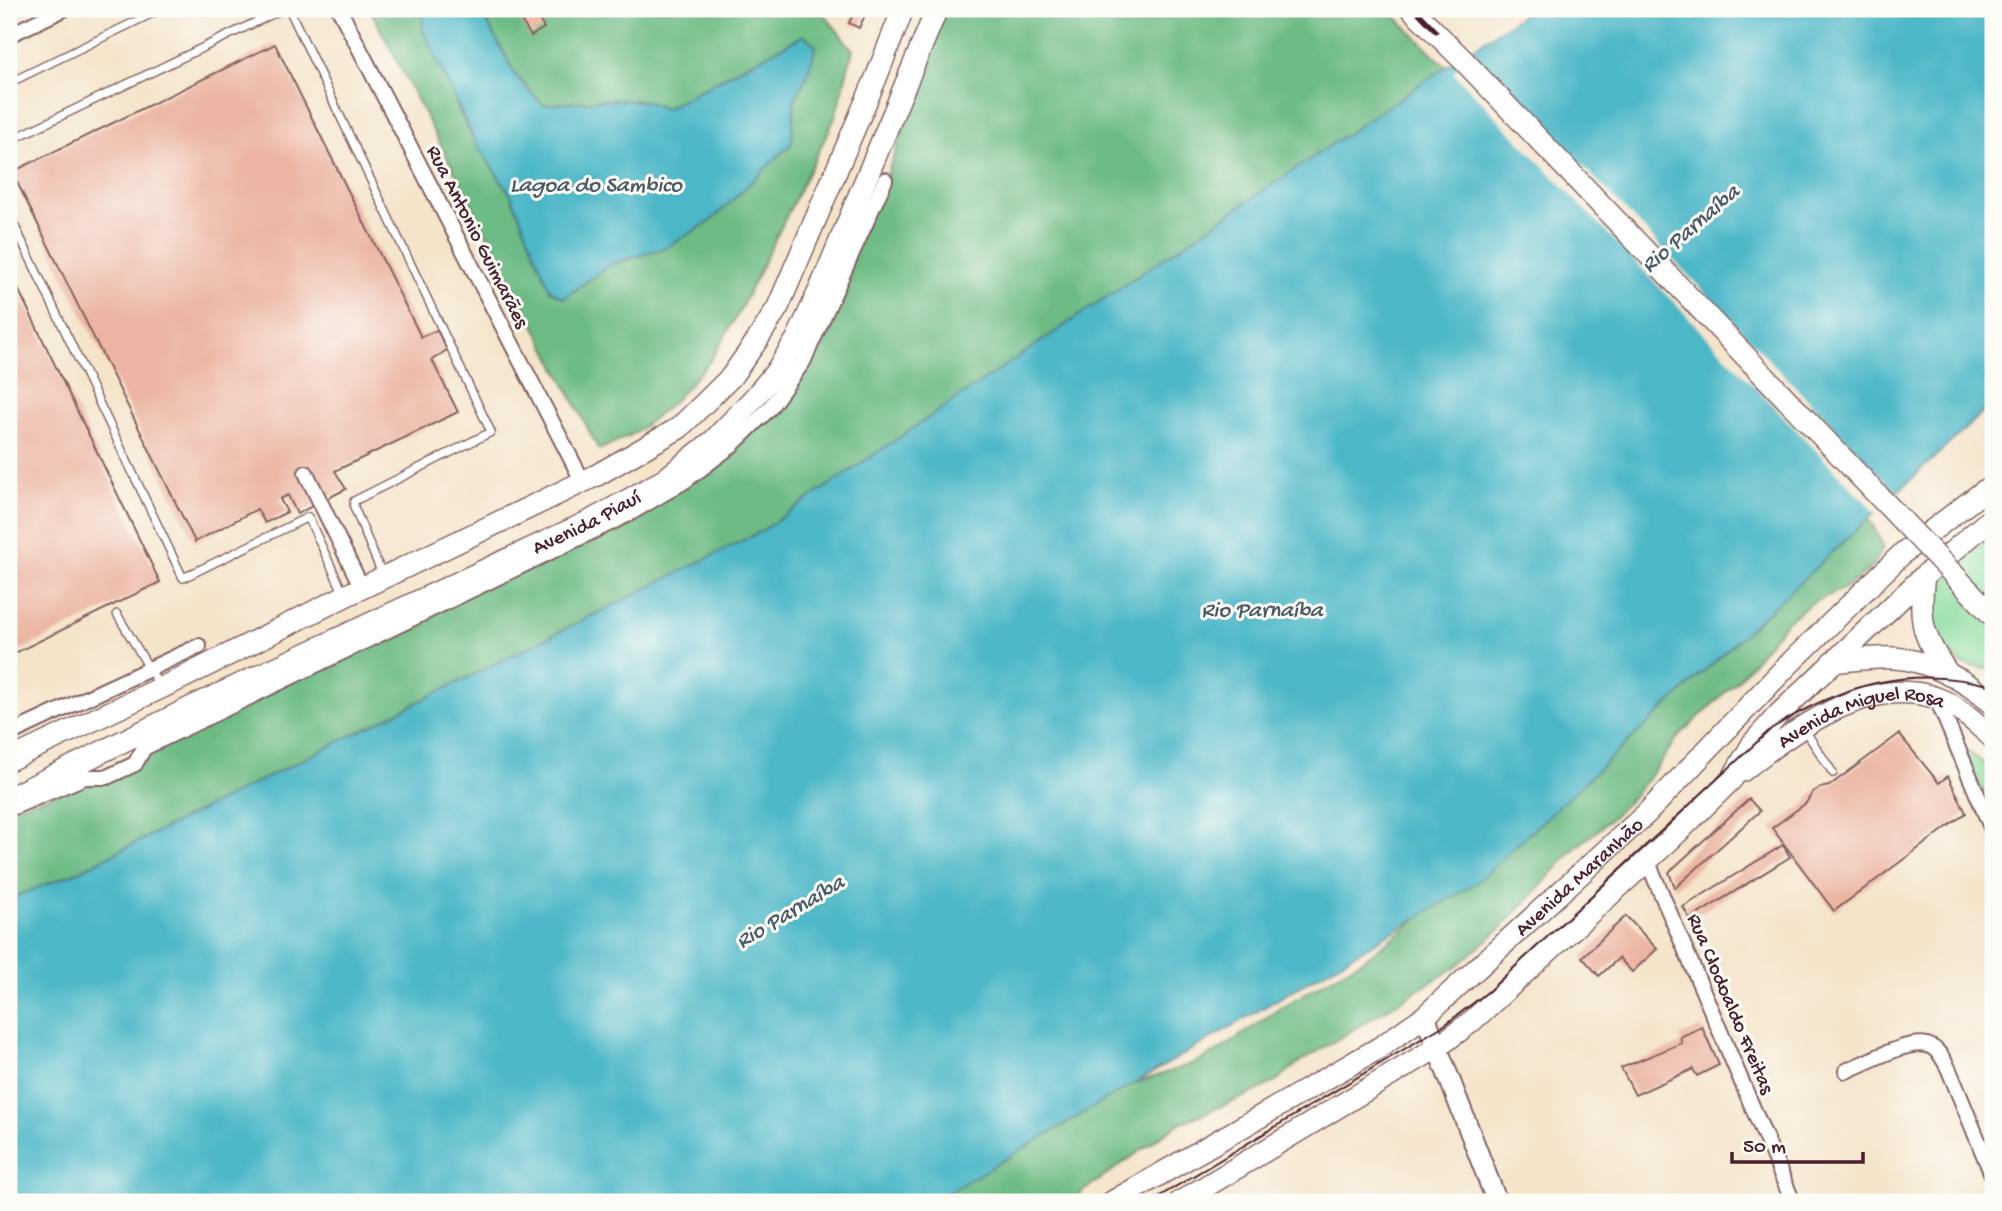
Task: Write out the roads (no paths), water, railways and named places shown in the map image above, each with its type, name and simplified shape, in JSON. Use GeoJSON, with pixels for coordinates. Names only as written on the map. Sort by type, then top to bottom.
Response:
{"type":"FeatureCollection","features":[{"type":"Feature","properties":{"kind":"main road","name":"Avenida Piauí"},"geometry":{"type":"LineString","coordinates":[[9,760],[583,482],[679,428],[731,377],[778,307],[903,9]]}},
{"type":"Feature","properties":{"kind":"main road","name":"Avenida Piauí"},"geometry":{"type":"LineString","coordinates":[[9,798],[194,706],[592,520],[664,480],[713,441],[761,390],[797,339],[937,9]]}},
{"type":"Feature","properties":{"kind":"main road"},"geometry":{"type":"LineString","coordinates":[[1412,9],[1436,31],[1993,616]]}},
{"type":"Feature","properties":{"kind":"main road","name":"Avenida Maranhão"},"geometry":{"type":"LineString","coordinates":[[1112,1202],[1379,1048],[1425,1016],[1646,814],[1786,667],[1904,552],[1990,488]]}},
{"type":"Feature","properties":{"kind":"main road","name":"Avenida Maranhão"},"geometry":{"type":"LineString","coordinates":[[1180,1202],[1436,1048],[1471,1022],[1732,779],[1753,743],[1779,715],[1924,576],[1992,517]]}},
{"type":"Feature","properties":{"kind":"main road","name":"Avenida Miguel Rosa"},"geometry":{"type":"LineString","coordinates":[[1924,576],[1921,620],[1927,641],[1950,675]]}},
{"type":"Feature","properties":{"kind":"main road","name":"Avenida Miguel Rosa"},"geometry":{"type":"LineString","coordinates":[[1786,667],[1892,658],[1910,660],[1950,675],[1993,704]]}},
{"type":"Feature","properties":{"kind":"main road","name":"Avenida Miguel Rosa"},"geometry":{"type":"LineString","coordinates":[[1732,779],[1802,726],[1851,703],[1878,696],[1902,693],[1937,699],[1962,711],[1993,738]]}},
{"type":"Feature","properties":{"kind":"main road"},"geometry":{"type":"LineString","coordinates":[[1425,1016],[1497,1202]]}},
{"type":"Feature","properties":{"kind":"street"},"geometry":{"type":"LineString","coordinates":[[9,35],[64,9]]}},
{"type":"Feature","properties":{"kind":"street","name":"Rua Antonio Guimarães"},"geometry":{"type":"LineString","coordinates":[[339,9],[583,482]]}},
{"type":"Feature","properties":{"kind":"street"},"geometry":{"type":"LineString","coordinates":[[9,809],[85,778],[107,777],[135,764],[144,748],[629,514],[685,481],[731,446],[769,409],[803,362],[885,180]]}},
{"type":"Feature","properties":{"kind":"street"},"geometry":{"type":"LineString","coordinates":[[306,473],[354,592]]}},
{"type":"Feature","properties":{"kind":"street"},"geometry":{"type":"LineString","coordinates":[[9,734],[199,646]]}},
{"type":"Feature","properties":{"kind":"street"},"geometry":{"type":"LineString","coordinates":[[1937,699],[1993,832]]}},
{"type":"Feature","properties":{"kind":"street","name":"Rua Clodoaldo Freitas"},"geometry":{"type":"LineString","coordinates":[[1647,860],[1793,1202]]}},
{"type":"Feature","properties":{"kind":"street"},"geometry":{"type":"LineString","coordinates":[[1846,1071],[1905,1047],[1926,1044],[1934,1049],[1943,1057],[1949,1070],[1993,1177]]}},
{"type":"Feature","properties":{"kind":"lane"},"geometry":{"type":"LineString","coordinates":[[9,82],[161,9]]}},
{"type":"Feature","properties":{"kind":"lane"},"geometry":{"type":"LineString","coordinates":[[9,141],[283,9]]}},
{"type":"Feature","properties":{"kind":"lane"},"geometry":{"type":"LineString","coordinates":[[289,9],[491,432],[354,501],[354,507],[384,578]]}},
{"type":"Feature","properties":{"kind":"lane"},"geometry":{"type":"LineString","coordinates":[[9,214],[183,578],[308,517],[354,592]]}},
{"type":"Feature","properties":{"kind":"lane"},"geometry":{"type":"LineString","coordinates":[[117,614],[161,688]]}},
{"type":"Feature","properties":{"kind":"lane"},"geometry":{"type":"LineString","coordinates":[[1802,726],[1833,773]]}},
{"type":"Feature","properties":{"kind":"water","name":"Lagoa do Sambico"},"geometry":{"type":"Polygon","coordinates":[[[423,9],[480,9],[516,76],[543,105],[604,100],[644,101],[665,109],[804,35],[816,46],[807,75],[794,102],[792,143],[711,221],[665,248],[611,264],[564,298],[550,290],[511,195],[476,144],[423,31],[423,9]]]}},
{"type":"Feature","properties":{"kind":"water","name":"Rio Parnaíba"},"geometry":{"type":"Polygon","coordinates":[[[1531,9],[1993,9],[1993,403],[1476,883],[932,1202],[9,1202],[9,899],[75,873],[760,532],[1531,9]]]}},
{"type":"Feature","properties":{"kind":"tram line"},"geometry":{"type":"LineString","coordinates":[[1150,1202],[1446,1024],[1489,991],[1771,729],[1797,713],[1850,690],[1905,679],[1962,680],[1993,686]]}},
{"type":"Feature","properties":{"kind":"railway"},"geometry":{"type":"LineString","coordinates":[[1415,9],[1436,31]]}}]}
